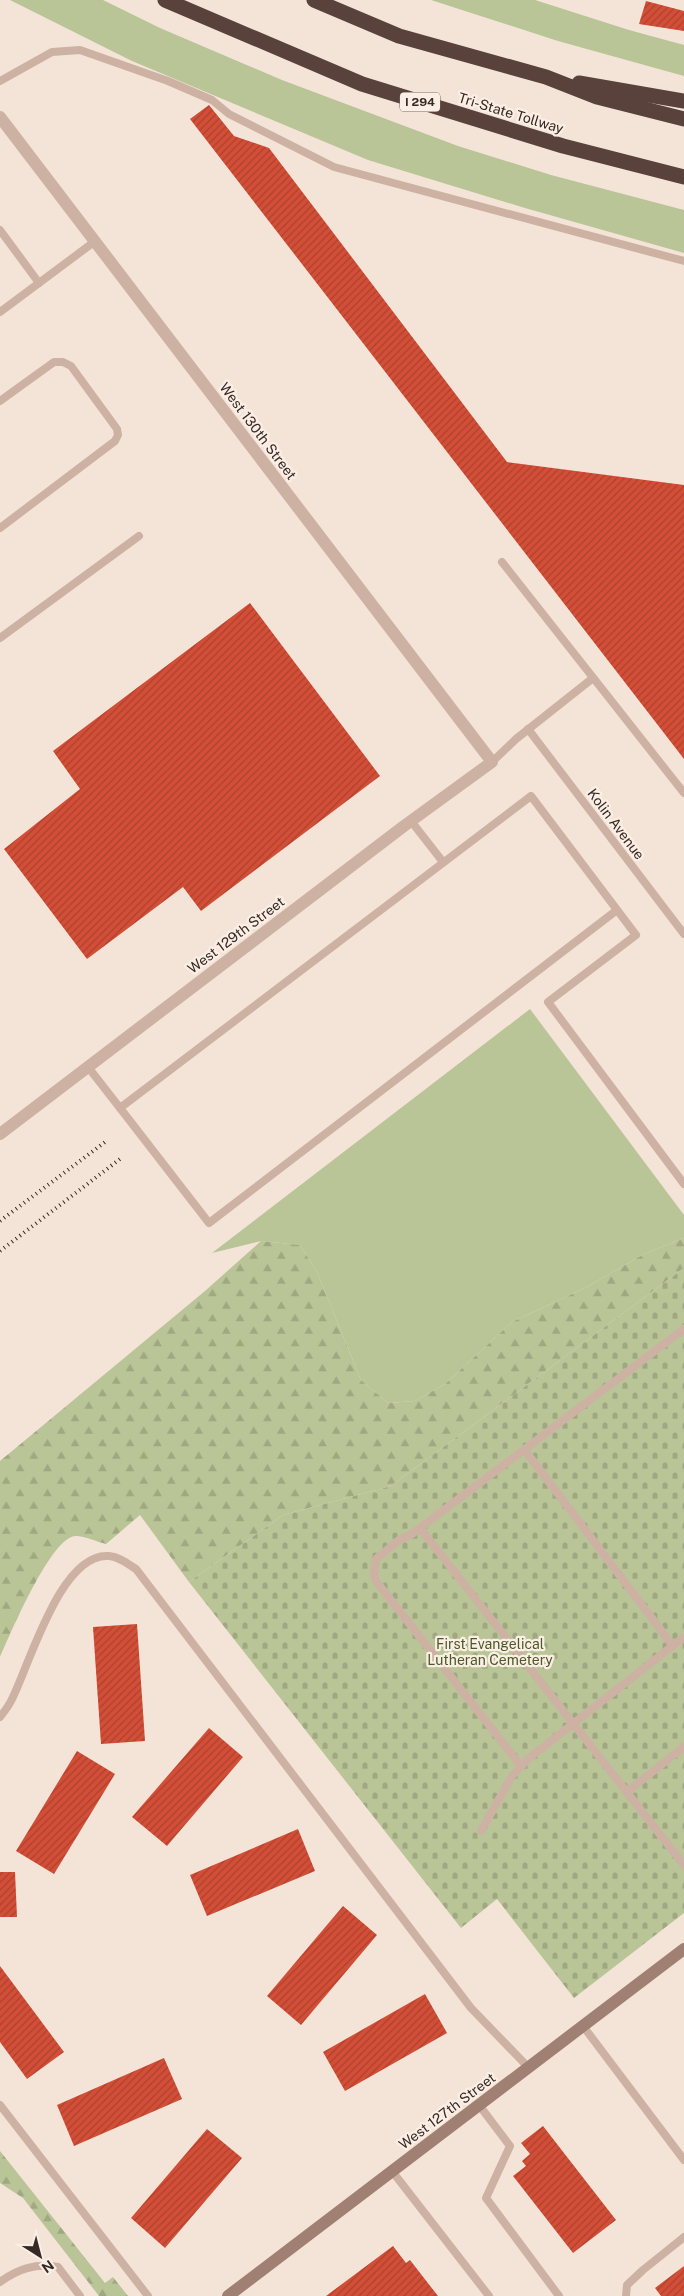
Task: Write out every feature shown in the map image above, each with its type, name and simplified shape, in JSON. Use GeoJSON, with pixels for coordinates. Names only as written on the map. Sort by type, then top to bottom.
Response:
{"type":"FeatureCollection","features":[{"type":"Feature","properties":{"kind":"highway","name":"Tri-State Tollway"},"geometry":{"type":"LineString","coordinates":[[165,0],[362,84],[563,146],[684,177]]}},
{"type":"Feature","properties":{"kind":"highway"},"geometry":{"type":"LineString","coordinates":[[314,0],[399,36],[546,78],[597,97],[684,119]]}},
{"type":"Feature","properties":{"kind":"highway"},"geometry":{"type":"LineString","coordinates":[[546,78],[684,101]]}},
{"type":"Feature","properties":{"kind":"main road","name":"West 127th Street"},"geometry":{"type":"LineString","coordinates":[[228,2296],[684,1949]]}},
{"type":"Feature","properties":{"kind":"street","name":"West 130th Street"},"geometry":{"type":"LineString","coordinates":[[0,116],[94,242],[492,762]]}},
{"type":"Feature","properties":{"kind":"street","name":"West 129th Street"},"geometry":{"type":"LineString","coordinates":[[0,1134],[411,821],[492,762]]}},
{"type":"Feature","properties":{"kind":"lane"},"geometry":{"type":"LineString","coordinates":[[0,81],[52,52],[80,50],[168,81],[212,100],[229,114],[334,167],[684,261]]}},
{"type":"Feature","properties":{"kind":"lane"},"geometry":{"type":"LineString","coordinates":[[0,230],[39,283]]}},
{"type":"Feature","properties":{"kind":"lane"},"geometry":{"type":"LineString","coordinates":[[0,312],[94,242]]}},
{"type":"Feature","properties":{"kind":"lane"},"geometry":{"type":"LineString","coordinates":[[0,401],[54,362],[63,362],[71,366],[117,429],[118,436],[115,441],[0,528]]}},
{"type":"Feature","properties":{"kind":"lane"},"geometry":{"type":"LineString","coordinates":[[0,638],[139,536]]}},
{"type":"Feature","properties":{"kind":"lane"},"geometry":{"type":"LineString","coordinates":[[502,562],[684,793]]}},
{"type":"Feature","properties":{"kind":"lane"},"geometry":{"type":"LineString","coordinates":[[492,762],[528,729],[593,678]]}},
{"type":"Feature","properties":{"kind":"lane","name":"Kolin Avenue"},"geometry":{"type":"LineString","coordinates":[[528,729],[684,934]]}},
{"type":"Feature","properties":{"kind":"lane"},"geometry":{"type":"LineString","coordinates":[[120,1108],[530,796],[636,935],[548,1002],[684,1184]]}},
{"type":"Feature","properties":{"kind":"lane"},"geometry":{"type":"LineString","coordinates":[[411,821],[443,862]]}},
{"type":"Feature","properties":{"kind":"lane"},"geometry":{"type":"LineString","coordinates":[[88,1067],[209,1223],[617,910]]}},
{"type":"Feature","properties":{"kind":"lane"},"geometry":{"type":"LineString","coordinates":[[520,1766],[376,1581],[374,1566],[381,1553],[420,1528],[684,1329]]}},
{"type":"Feature","properties":{"kind":"lane"},"geometry":{"type":"LineString","coordinates":[[524,1450],[673,1646]]}},
{"type":"Feature","properties":{"kind":"lane"},"geometry":{"type":"LineString","coordinates":[[420,1528],[574,1722],[684,1865]]}},
{"type":"Feature","properties":{"kind":"lane"},"geometry":{"type":"LineString","coordinates":[[0,1717],[11,1702],[49,1612],[75,1572],[100,1556],[110,1556],[122,1560],[136,1569],[471,2008],[528,2068]]}},
{"type":"Feature","properties":{"kind":"lane"},"geometry":{"type":"LineString","coordinates":[[481,1831],[500,1795],[520,1766],[684,1637]]}},
{"type":"Feature","properties":{"kind":"lane"},"geometry":{"type":"LineString","coordinates":[[628,1791],[684,1748]]}},
{"type":"Feature","properties":{"kind":"lane"},"geometry":{"type":"LineString","coordinates":[[582,2026],[684,2160]]}},
{"type":"Feature","properties":{"kind":"lane"},"geometry":{"type":"LineString","coordinates":[[0,2105],[148,2296]]}},
{"type":"Feature","properties":{"kind":"lane"},"geometry":{"type":"LineString","coordinates":[[479,2105],[510,2146],[486,2198],[559,2296]]}},
{"type":"Feature","properties":{"kind":"lane"},"geometry":{"type":"LineString","coordinates":[[392,2171],[489,2296]]}},
{"type":"Feature","properties":{"kind":"lane"},"geometry":{"type":"LineString","coordinates":[[626,2296],[627,2285],[684,2237]]}},
{"type":"Feature","properties":{"kind":"lane"},"geometry":{"type":"LineString","coordinates":[[0,2282],[16,2271],[47,2265],[58,2267],[80,2296]]}},
{"type":"Feature","properties":{"kind":"green space"},"geometry":{"type":"Polygon","coordinates":[[[10,0],[103,0],[160,28],[282,80],[458,146],[551,175],[684,210],[684,253],[525,208],[368,160],[132,61],[10,0]]]}},
{"type":"Feature","properties":{"kind":"green space"},"geometry":{"type":"Polygon","coordinates":[[[431,0],[535,0],[629,30],[684,45],[684,76],[558,41],[431,0]]]}},
{"type":"Feature","properties":{"kind":"green space"},"geometry":{"type":"Polygon","coordinates":[[[530,1009],[684,1215],[684,1238],[644,1254],[585,1288],[512,1322],[445,1384],[415,1401],[388,1403],[361,1380],[317,1272],[300,1245],[261,1241],[212,1253],[530,1009]]]}},
{"type":"Feature","properties":{"kind":"green space"},"geometry":{"type":"Polygon","coordinates":[[[684,1238],[684,1268],[391,1486],[283,1515],[189,1582],[140,1515],[106,1544],[80,1536],[66,1540],[55,1552],[32,1588],[0,1657],[0,1461],[205,1291],[261,1241],[300,1245],[317,1272],[361,1380],[388,1403],[415,1401],[445,1384],[512,1322],[585,1288],[644,1254],[684,1238]]]}},
{"type":"Feature","properties":{"kind":"green space","name":"First Evangelical Lutheran Cemetery"},"geometry":{"type":"Polygon","coordinates":[[[684,1268],[684,1913],[574,1998],[497,1899],[461,1928],[189,1582],[283,1515],[391,1486],[684,1268]]]}},
{"type":"Feature","properties":{"kind":"green space"},"geometry":{"type":"Polygon","coordinates":[[[0,2151],[105,2283],[113,2277],[128,2296],[99,2296],[23,2198],[0,2183],[0,2151]]]}},
{"type":"Feature","properties":{"kind":"building"},"geometry":{"type":"Polygon","coordinates":[[[646,1],[684,11],[684,31],[639,24],[646,1]]]}},
{"type":"Feature","properties":{"kind":"building"},"geometry":{"type":"Polygon","coordinates":[[[209,105],[234,136],[269,148],[507,462],[684,485],[684,759],[190,119],[209,105]]]}},
{"type":"Feature","properties":{"kind":"building"},"geometry":{"type":"Polygon","coordinates":[[[250,603],[380,776],[201,911],[183,887],[87,959],[4,849],[80,789],[53,751],[250,603]]]}},
{"type":"Feature","properties":{"kind":"building"},"geometry":{"type":"Polygon","coordinates":[[[137,1624],[145,1741],[101,1744],[93,1627],[137,1624]]]}},
{"type":"Feature","properties":{"kind":"building"},"geometry":{"type":"Polygon","coordinates":[[[209,1728],[243,1757],[167,1846],[132,1817],[209,1728]]]}},
{"type":"Feature","properties":{"kind":"building"},"geometry":{"type":"Polygon","coordinates":[[[77,1751],[115,1774],[54,1874],[16,1851],[77,1751]]]}},
{"type":"Feature","properties":{"kind":"building"},"geometry":{"type":"Polygon","coordinates":[[[298,1829],[315,1871],[207,1916],[190,1875],[298,1829]]]}},
{"type":"Feature","properties":{"kind":"building"},"geometry":{"type":"Polygon","coordinates":[[[0,1872],[15,1872],[17,1917],[0,1917],[0,1872]]]}},
{"type":"Feature","properties":{"kind":"building"},"geometry":{"type":"Polygon","coordinates":[[[343,1906],[377,1935],[301,2025],[267,1996],[343,1906]]]}},
{"type":"Feature","properties":{"kind":"building"},"geometry":{"type":"Polygon","coordinates":[[[0,1966],[64,2052],[27,2079],[0,2042],[0,1966]]]}},
{"type":"Feature","properties":{"kind":"building"},"geometry":{"type":"Polygon","coordinates":[[[425,1994],[447,2033],[345,2091],[323,2052],[425,1994]]]}},
{"type":"Feature","properties":{"kind":"building"},"geometry":{"type":"Polygon","coordinates":[[[164,2058],[182,2099],[74,2146],[57,2105],[164,2058]]]}},
{"type":"Feature","properties":{"kind":"building"},"geometry":{"type":"Polygon","coordinates":[[[543,2126],[616,2220],[573,2253],[513,2176],[526,2166],[522,2161],[530,2154],[521,2143],[543,2126]]]}},
{"type":"Feature","properties":{"kind":"building"},"geometry":{"type":"Polygon","coordinates":[[[207,2129],[242,2158],[165,2248],[131,2218],[207,2129]]]}},
{"type":"Feature","properties":{"kind":"building"},"geometry":{"type":"Polygon","coordinates":[[[393,2246],[406,2263],[410,2260],[438,2296],[326,2296],[393,2246]]]}},
{"type":"Feature","properties":{"kind":"building"},"geometry":{"type":"Polygon","coordinates":[[[684,2266],[684,2296],[661,2296],[655,2288],[684,2266]]]}},
{"type":"Feature","properties":{"kind":"railway"},"geometry":{"type":"LineString","coordinates":[[0,1221],[105,1142]]}},
{"type":"Feature","properties":{"kind":"railway"},"geometry":{"type":"LineString","coordinates":[[0,1251],[120,1159]]}}]}
